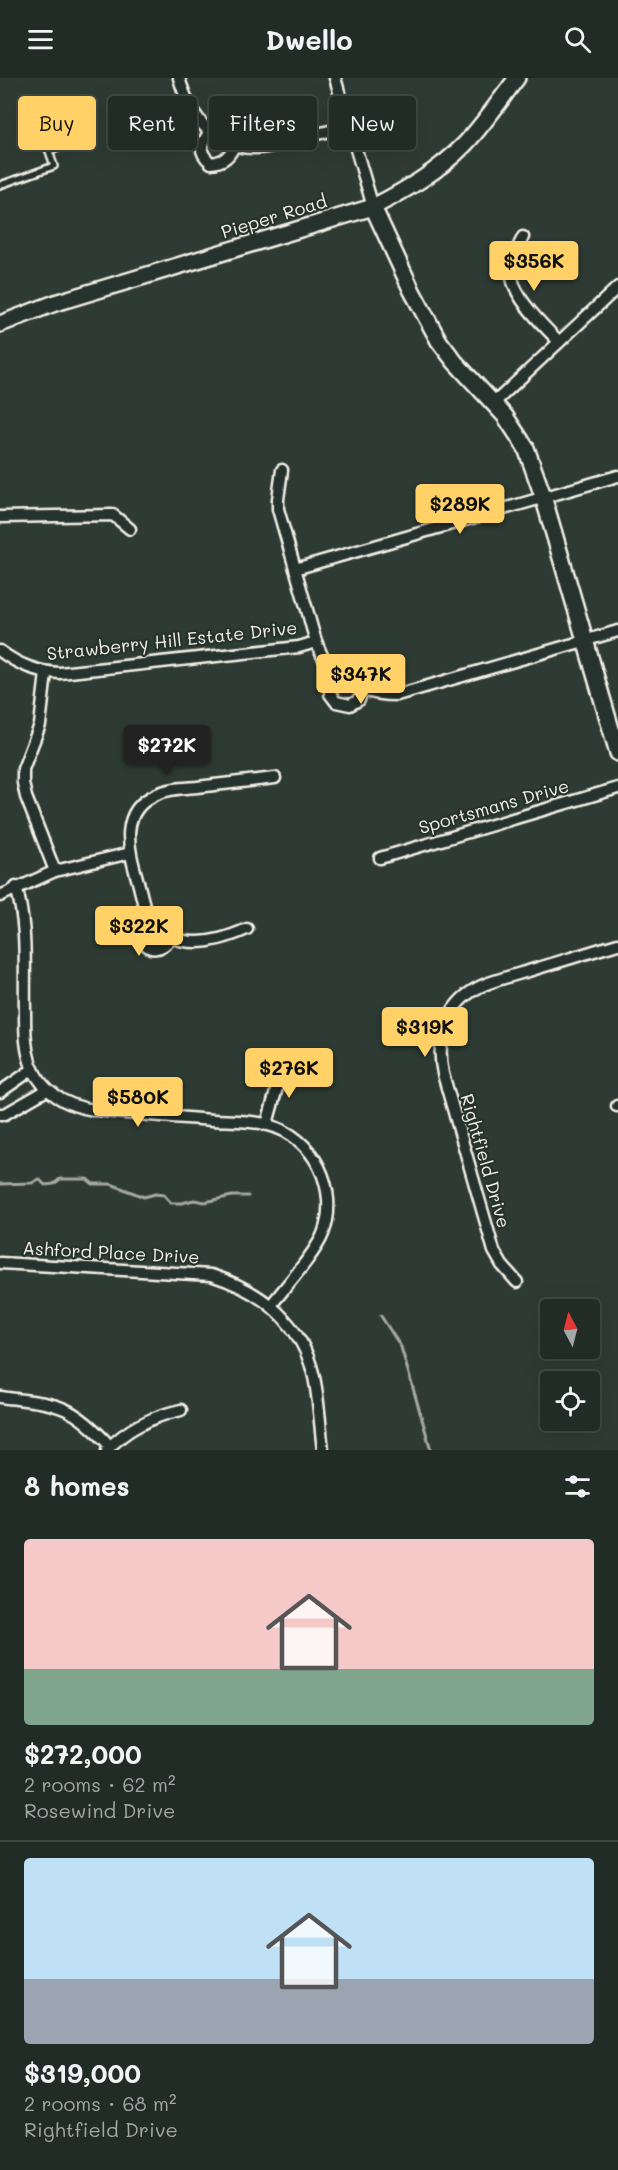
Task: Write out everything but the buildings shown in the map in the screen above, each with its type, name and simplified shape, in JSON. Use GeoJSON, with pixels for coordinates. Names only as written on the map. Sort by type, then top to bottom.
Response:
{"type":"FeatureCollection","features":[{"type":"Feature","properties":{"kind":"street"},"geometry":{"type":"LineString","coordinates":[[179,78],[191,110],[209,130]]}},
{"type":"Feature","properties":{"kind":"street"},"geometry":{"type":"LineString","coordinates":[[335,78],[340,96]]}},
{"type":"Feature","properties":{"kind":"street","name":"Pieper Road"},"geometry":{"type":"LineString","coordinates":[[0,324],[55,303],[373,207],[428,175],[465,144],[517,78]]}},
{"type":"Feature","properties":{"kind":"street"},"geometry":{"type":"LineString","coordinates":[[209,133],[201,150],[203,156],[211,163],[220,162],[232,150]]}},
{"type":"Feature","properties":{"kind":"street"},"geometry":{"type":"LineString","coordinates":[[356,150],[373,207],[425,318],[455,362],[505,416],[526,448],[543,496],[618,753]]}},
{"type":"Feature","properties":{"kind":"street"},"geometry":{"type":"LineString","coordinates":[[523,237],[511,266],[513,282],[528,310],[559,342]]}},
{"type":"Feature","properties":{"kind":"street"},"geometry":{"type":"LineString","coordinates":[[494,403],[618,287]]}},
{"type":"Feature","properties":{"kind":"street"},"geometry":{"type":"LineString","coordinates":[[282,470],[279,509],[316,642],[324,658],[337,675],[362,690],[382,695],[397,695],[618,631]]}},
{"type":"Feature","properties":{"kind":"street"},"geometry":{"type":"LineString","coordinates":[[295,569],[618,476]]}},
{"type":"Feature","properties":{"kind":"street"},"geometry":{"type":"LineString","coordinates":[[0,517],[113,515],[130,529]]}},
{"type":"Feature","properties":{"kind":"street","name":"Strawberry Hill Estate Drive"},"geometry":{"type":"LineString","coordinates":[[0,651],[19,664],[46,673],[288,648],[316,642]]}},
{"type":"Feature","properties":{"kind":"street"},"geometry":{"type":"LineString","coordinates":[[46,673],[40,725],[25,763],[23,776],[26,797],[55,871]]}},
{"type":"Feature","properties":{"kind":"street"},"geometry":{"type":"LineString","coordinates":[[337,675],[332,683],[330,694],[336,702],[350,705],[359,700],[362,690]]}},
{"type":"Feature","properties":{"kind":"street"},"geometry":{"type":"LineString","coordinates":[[247,929],[211,941],[187,943],[171,938],[152,921],[130,853],[128,828],[142,804],[157,793],[275,778]]}},
{"type":"Feature","properties":{"kind":"street","name":"Sportsmans Drive"},"geometry":{"type":"LineString","coordinates":[[380,858],[618,788]]}},
{"type":"Feature","properties":{"kind":"street"},"geometry":{"type":"LineString","coordinates":[[0,896],[55,871],[130,853]]}},
{"type":"Feature","properties":{"kind":"street"},"geometry":{"type":"LineString","coordinates":[[16,888],[22,913],[25,1036],[28,1057],[47,1090],[78,1108],[267,1124],[295,1137],[315,1159],[324,1179],[329,1203],[323,1234],[272,1305]]}},
{"type":"Feature","properties":{"kind":"street"},"geometry":{"type":"LineString","coordinates":[[152,921],[142,937],[149,947],[157,949],[165,946],[171,938]]}},
{"type":"Feature","properties":{"kind":"street","name":"Rightfield Drive"},"geometry":{"type":"LineString","coordinates":[[517,1282],[502,1265],[494,1251],[442,1074],[439,1050],[446,1021],[457,1004],[484,984],[618,944]]}},
{"type":"Feature","properties":{"kind":"street"},"geometry":{"type":"LineString","coordinates":[[267,1124],[283,1066]]}},
{"type":"Feature","properties":{"kind":"street"},"geometry":{"type":"LineString","coordinates":[[0,1092],[33,1069]]}},
{"type":"Feature","properties":{"kind":"street"},"geometry":{"type":"LineString","coordinates":[[0,1114],[5,1114],[47,1090]]}},
{"type":"Feature","properties":{"kind":"street","name":"Ashford Place Drive"},"geometry":{"type":"LineString","coordinates":[[0,1263],[211,1275],[231,1281],[272,1305],[288,1324],[307,1356],[316,1391],[323,1450]]}},
{"type":"Feature","properties":{"kind":"street"},"geometry":{"type":"LineString","coordinates":[[0,1397],[48,1403],[68,1409],[93,1427],[109,1448],[128,1432],[151,1420],[181,1410]]}},
{"type":"Feature","properties":{"kind":"lane"},"geometry":{"type":"LineString","coordinates":[[0,185],[54,166],[50,152],[55,150]]}},
{"type":"Feature","properties":{"kind":"waterway"},"geometry":{"type":"LineString","coordinates":[[0,1184],[32,1183],[39,1179],[45,1185],[54,1184],[60,1179],[87,1179],[93,1184],[111,1184],[144,1197],[155,1194],[164,1195],[171,1203],[194,1200],[205,1202],[232,1196],[248,1196]]}},
{"type":"Feature","properties":{"kind":"waterway"},"geometry":{"type":"LineString","coordinates":[[381,1316],[401,1347],[431,1450]]}}]}
